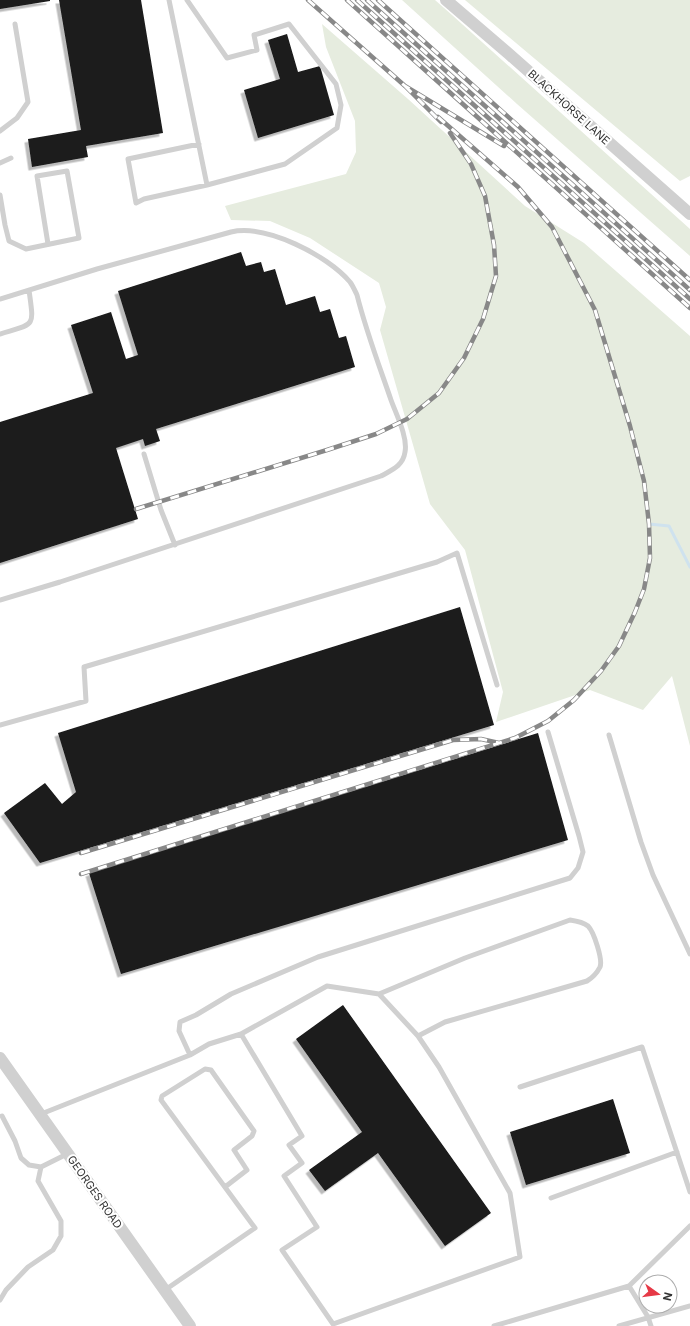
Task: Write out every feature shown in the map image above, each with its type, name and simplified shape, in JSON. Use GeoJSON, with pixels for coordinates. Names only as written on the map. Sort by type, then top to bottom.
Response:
{"type":"FeatureCollection","features":[{"type":"Feature","properties":{"kind":"street","name":"BLACKHORSE LANE"},"geometry":{"type":"LineString","coordinates":[[446,0],[690,214]]}},
{"type":"Feature","properties":{"kind":"street","name":"GEORGES ROAD"},"geometry":{"type":"LineString","coordinates":[[0,1058],[190,1326]]}},
{"type":"Feature","properties":{"kind":"lane"},"geometry":{"type":"LineString","coordinates":[[169,0],[207,185]]}},
{"type":"Feature","properties":{"kind":"lane"},"geometry":{"type":"LineString","coordinates":[[188,0],[228,58],[257,50],[254,35],[289,24],[336,84],[340,105],[337,128],[285,164],[136,202],[128,159],[198,144]]}},
{"type":"Feature","properties":{"kind":"lane"},"geometry":{"type":"LineString","coordinates":[[0,131],[17,118],[28,102],[15,24]]}},
{"type":"Feature","properties":{"kind":"lane"},"geometry":{"type":"LineString","coordinates":[[0,163],[11,158]]}},
{"type":"Feature","properties":{"kind":"lane"},"geometry":{"type":"LineString","coordinates":[[0,195],[5,226],[10,240],[26,250],[79,238],[67,171],[37,176],[48,244]]}},
{"type":"Feature","properties":{"kind":"lane"},"geometry":{"type":"LineString","coordinates":[[0,299],[97,269],[242,229],[274,236],[306,250],[341,273],[351,283],[357,295],[406,446],[405,454],[401,463],[394,470],[381,476],[0,600]]}},
{"type":"Feature","properties":{"kind":"lane"},"geometry":{"type":"LineString","coordinates":[[0,334],[26,327],[31,322],[33,314],[29,290]]}},
{"type":"Feature","properties":{"kind":"lane"},"geometry":{"type":"LineString","coordinates":[[144,454],[161,510],[175,544]]}},
{"type":"Feature","properties":{"kind":"lane"},"geometry":{"type":"LineString","coordinates":[[0,725],[86,702],[84,667],[437,562],[457,553],[497,686]]}},
{"type":"Feature","properties":{"kind":"lane"},"geometry":{"type":"LineString","coordinates":[[190,1055],[179,1031],[180,1022],[231,994],[318,957],[570,878],[578,868],[582,852],[579,836],[548,732]]}},
{"type":"Feature","properties":{"kind":"lane"},"geometry":{"type":"LineString","coordinates":[[609,735],[641,842],[653,875],[690,954]]}},
{"type":"Feature","properties":{"kind":"lane"},"geometry":{"type":"LineString","coordinates":[[40,1115],[190,1055],[208,1044],[241,1034],[327,986],[379,994],[465,958],[570,920],[577,920],[587,925],[592,931],[601,958],[601,966],[592,978],[587,981],[445,1022],[418,1036]]}},
{"type":"Feature","properties":{"kind":"lane"},"geometry":{"type":"LineString","coordinates":[[241,1034],[302,1136],[289,1145],[302,1163],[284,1176],[317,1227],[282,1250],[333,1324],[520,1257],[510,1193],[439,1067],[418,1036],[379,994]]}},
{"type":"Feature","properties":{"kind":"lane"},"geometry":{"type":"LineString","coordinates":[[520,1086],[642,1047],[690,1192]]}},
{"type":"Feature","properties":{"kind":"lane"},"geometry":{"type":"LineString","coordinates":[[165,1290],[255,1228],[161,1100],[162,1096],[205,1069],[211,1070],[254,1130],[252,1136],[234,1150],[247,1170],[225,1187]]}},
{"type":"Feature","properties":{"kind":"lane"},"geometry":{"type":"LineString","coordinates":[[2,1116],[16,1141],[21,1158],[29,1165],[41,1167],[68,1153]]}},
{"type":"Feature","properties":{"kind":"lane"},"geometry":{"type":"LineString","coordinates":[[551,1198],[677,1152]]}},
{"type":"Feature","properties":{"kind":"lane"},"geometry":{"type":"LineString","coordinates":[[0,1300],[6,1290],[28,1267],[53,1250],[61,1236],[61,1221],[38,1181],[41,1167]]}},
{"type":"Feature","properties":{"kind":"lane"},"geometry":{"type":"LineString","coordinates":[[494,1326],[621,1287],[629,1286],[690,1226]]}},
{"type":"Feature","properties":{"kind":"lane"},"geometry":{"type":"LineString","coordinates":[[683,1232],[690,1230]]}},
{"type":"Feature","properties":{"kind":"lane"},"geometry":{"type":"LineString","coordinates":[[629,1286],[648,1318],[651,1326]]}},
{"type":"Feature","properties":{"kind":"lane"},"geometry":{"type":"LineString","coordinates":[[620,1326],[690,1306]]}},
{"type":"Feature","properties":{"kind":"shaded area"},"geometry":{"type":"Polygon","coordinates":[[[402,0],[435,0],[452,15],[690,229],[690,256],[517,104],[402,0]]]}},
{"type":"Feature","properties":{"kind":"shaded area"},"geometry":{"type":"Polygon","coordinates":[[[465,0],[690,0],[690,176],[680,181],[465,0]]]}},
{"type":"Feature","properties":{"kind":"shaded area"},"geometry":{"type":"Polygon","coordinates":[[[322,24],[408,99],[525,206],[584,243],[690,336],[690,746],[672,676],[643,710],[590,690],[496,722],[503,692],[465,550],[430,504],[380,330],[386,307],[379,283],[310,238],[270,221],[231,220],[225,206],[346,174],[356,152],[355,121],[326,47],[322,24]]]}},
{"type":"Feature","properties":{"kind":"building"},"geometry":{"type":"Polygon","coordinates":[[[0,0],[50,0],[50,1],[0,9],[0,0]]]}},
{"type":"Feature","properties":{"kind":"building"},"geometry":{"type":"Polygon","coordinates":[[[59,0],[141,0],[163,133],[86,146],[88,157],[32,167],[28,139],[81,130],[59,0]]]}},
{"type":"Feature","properties":{"kind":"building"},"geometry":{"type":"Polygon","coordinates":[[[287,34],[298,72],[320,66],[334,115],[258,138],[244,90],[280,79],[268,40],[287,34]]]}},
{"type":"Feature","properties":{"kind":"building"},"geometry":{"type":"Polygon","coordinates":[[[241,252],[246,266],[261,262],[264,272],[275,269],[286,305],[315,296],[320,312],[330,309],[339,338],[346,336],[355,367],[156,429],[160,441],[145,446],[143,439],[116,448],[138,519],[0,563],[0,422],[93,393],[71,325],[111,312],[126,359],[138,355],[118,291],[241,252]]]}},
{"type":"Feature","properties":{"kind":"building"},"geometry":{"type":"Polygon","coordinates":[[[460,607],[494,725],[40,863],[4,813],[45,783],[62,804],[76,792],[58,733],[460,607]]]}},
{"type":"Feature","properties":{"kind":"building"},"geometry":{"type":"Polygon","coordinates":[[[538,733],[568,840],[121,974],[89,873],[538,733]]]}},
{"type":"Feature","properties":{"kind":"building"},"geometry":{"type":"Polygon","coordinates":[[[343,1005],[491,1213],[445,1246],[378,1153],[325,1191],[309,1170],[362,1132],[296,1039],[343,1005]]]}},
{"type":"Feature","properties":{"kind":"building"},"geometry":{"type":"Polygon","coordinates":[[[613,1099],[630,1153],[526,1185],[510,1132],[613,1099]]]}},
{"type":"Feature","properties":{"kind":"waterway"},"geometry":{"type":"LineString","coordinates":[[649,524],[669,526],[690,567]]}},
{"type":"Feature","properties":{"kind":"railway"},"geometry":{"type":"LineString","coordinates":[[308,0],[405,86],[504,146]]}},
{"type":"Feature","properties":{"kind":"railway"},"geometry":{"type":"LineString","coordinates":[[347,0],[690,308]]}},
{"type":"Feature","properties":{"kind":"railway"},"geometry":{"type":"LineString","coordinates":[[357,0],[690,299]]}},
{"type":"Feature","properties":{"kind":"railway"},"geometry":{"type":"LineString","coordinates":[[367,0],[690,290]]}},
{"type":"Feature","properties":{"kind":"railway"},"geometry":{"type":"LineString","coordinates":[[378,0],[690,280]]}},
{"type":"Feature","properties":{"kind":"railway"},"geometry":{"type":"LineString","coordinates":[[405,86],[441,122]]}},
{"type":"Feature","properties":{"kind":"railway"},"geometry":{"type":"LineString","coordinates":[[81,874],[515,738],[548,721],[574,700],[601,671],[619,646],[644,589],[650,558],[649,524],[644,481],[630,426],[595,310],[552,227],[518,187],[438,117]]}},
{"type":"Feature","properties":{"kind":"railway"},"geometry":{"type":"LineString","coordinates":[[136,509],[376,434],[407,419],[439,393],[464,358],[483,319],[496,276],[494,245],[485,196],[471,164],[450,133]]}},
{"type":"Feature","properties":{"kind":"railway"},"geometry":{"type":"LineString","coordinates":[[81,853],[453,740],[481,739],[499,743]]}}]}
